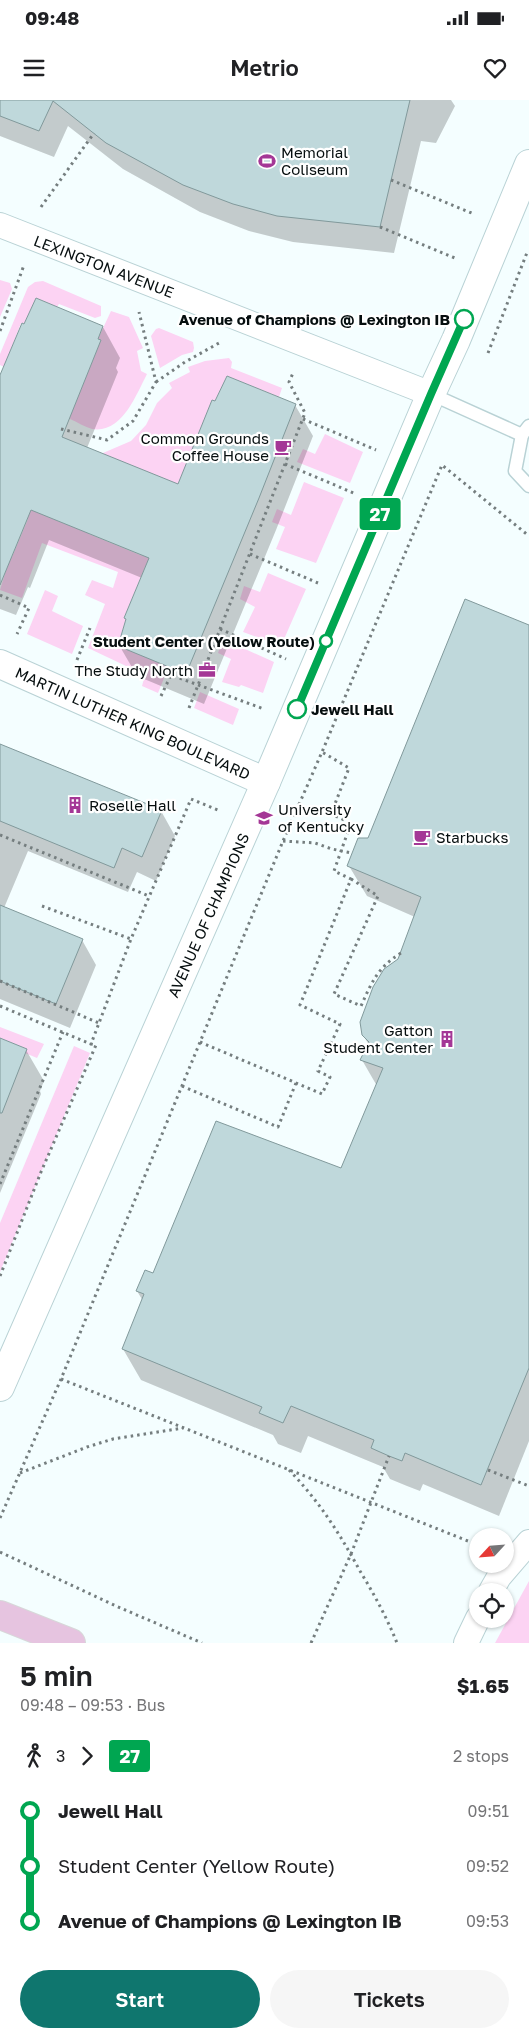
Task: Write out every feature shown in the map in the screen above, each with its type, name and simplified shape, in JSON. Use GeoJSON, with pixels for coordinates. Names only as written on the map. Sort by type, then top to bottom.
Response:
{"type":"FeatureCollection","features":[{"type":"Feature","properties":{"kind":"main road","name":"AVENUE OF CHAMPIONS"},"geometry":{"type":"LineString","coordinates":[[0,1387],[266,782],[431,394],[456,340],[529,164]]}},
{"type":"Feature","properties":{"kind":"main road","name":"MARTIN LUTHER KING BOULEVARD"},"geometry":{"type":"LineString","coordinates":[[0,664],[266,782]]}},
{"type":"Feature","properties":{"kind":"main road"},"geometry":{"type":"LineString","coordinates":[[0,1616],[70,1643]]}},
{"type":"Feature","properties":{"kind":"street","name":"LEXINGTON AVENUE"},"geometry":{"type":"LineString","coordinates":[[0,225],[431,394]]}},
{"type":"Feature","properties":{"kind":"street"},"geometry":{"type":"LineString","coordinates":[[495,1583],[498,1577],[529,1542]]}},
{"type":"Feature","properties":{"kind":"street"},"geometry":{"type":"LineString","coordinates":[[466,1643],[473,1628]]}},
{"type":"Feature","properties":{"kind":"lane"},"geometry":{"type":"LineString","coordinates":[[431,394],[526,430],[516,471],[529,486]]}},
{"type":"Feature","properties":{"kind":"path"},"geometry":{"type":"LineString","coordinates":[[41,207],[94,133]]}},
{"type":"Feature","properties":{"kind":"path"},"geometry":{"type":"LineString","coordinates":[[391,180],[474,214]]}},
{"type":"Feature","properties":{"kind":"path"},"geometry":{"type":"LineString","coordinates":[[380,227],[455,258]]}},
{"type":"Feature","properties":{"kind":"path"},"geometry":{"type":"LineString","coordinates":[[488,352],[529,247]]}},
{"type":"Feature","properties":{"kind":"path"},"geometry":{"type":"LineString","coordinates":[[0,331],[24,265]]}},
{"type":"Feature","properties":{"kind":"path"},"geometry":{"type":"LineString","coordinates":[[139,312],[156,382]]}},
{"type":"Feature","properties":{"kind":"path"},"geometry":{"type":"LineString","coordinates":[[61,429],[106,440],[134,422],[156,382],[185,362],[220,343]]}},
{"type":"Feature","properties":{"kind":"path"},"geometry":{"type":"LineString","coordinates":[[190,708],[305,413],[289,382],[293,373]]}},
{"type":"Feature","properties":{"kind":"path"},"geometry":{"type":"LineString","coordinates":[[303,419],[376,450]]}},
{"type":"Feature","properties":{"kind":"path"},"geometry":{"type":"LineString","coordinates":[[286,464],[357,494]]}},
{"type":"Feature","properties":{"kind":"path"},"geometry":{"type":"LineString","coordinates":[[0,1518],[61,1379],[283,841],[442,465],[529,536]]}},
{"type":"Feature","properties":{"kind":"path"},"geometry":{"type":"LineString","coordinates":[[250,554],[318,582]]}},
{"type":"Feature","properties":{"kind":"path"},"geometry":{"type":"LineString","coordinates":[[0,595],[29,608],[18,634]]}},
{"type":"Feature","properties":{"kind":"path"},"geometry":{"type":"LineString","coordinates":[[77,660],[90,628]]}},
{"type":"Feature","properties":{"kind":"path"},"geometry":{"type":"LineString","coordinates":[[220,629],[286,659]]}},
{"type":"Feature","properties":{"kind":"path"},"geometry":{"type":"LineString","coordinates":[[161,696],[171,675],[264,709]]}},
{"type":"Feature","properties":{"kind":"path"},"geometry":{"type":"LineString","coordinates":[[322,752],[349,768],[331,814],[351,823],[334,871],[378,896],[334,994],[361,1006],[376,974],[386,962],[400,953]]}},
{"type":"Feature","properties":{"kind":"path"},"geometry":{"type":"LineString","coordinates":[[91,1044],[149,896],[191,798],[220,811]]}},
{"type":"Feature","properties":{"kind":"path"},"geometry":{"type":"LineString","coordinates":[[0,835],[149,896]]}},
{"type":"Feature","properties":{"kind":"path"},"geometry":{"type":"LineString","coordinates":[[283,841],[316,843],[352,853]]}},
{"type":"Feature","properties":{"kind":"path"},"geometry":{"type":"LineString","coordinates":[[200,1042],[322,1094],[330,1077],[318,1071],[340,1024],[300,1005],[351,879]]}},
{"type":"Feature","properties":{"kind":"path"},"geometry":{"type":"LineString","coordinates":[[42,906],[132,939]]}},
{"type":"Feature","properties":{"kind":"path"},"geometry":{"type":"LineString","coordinates":[[0,981],[99,1024]]}},
{"type":"Feature","properties":{"kind":"path"},"geometry":{"type":"LineString","coordinates":[[0,1006],[96,1046],[41,1172],[0,1276]]}},
{"type":"Feature","properties":{"kind":"path"},"geometry":{"type":"LineString","coordinates":[[0,1184],[63,1032]]}},
{"type":"Feature","properties":{"kind":"path"},"geometry":{"type":"LineString","coordinates":[[182,1086],[278,1127],[296,1083]]}},
{"type":"Feature","properties":{"kind":"path"},"geometry":{"type":"LineString","coordinates":[[61,1379],[469,1541]]}},
{"type":"Feature","properties":{"kind":"path"},"geometry":{"type":"LineString","coordinates":[[20,1473],[86,1446],[113,1439],[184,1428]]}},
{"type":"Feature","properties":{"kind":"path"},"geometry":{"type":"LineString","coordinates":[[311,1643],[351,1554],[389,1456]]}},
{"type":"Feature","properties":{"kind":"path"},"geometry":{"type":"LineString","coordinates":[[287,1468],[325,1511],[351,1554],[389,1624],[397,1643]]}},
{"type":"Feature","properties":{"kind":"path"},"geometry":{"type":"LineString","coordinates":[[488,1470],[529,1486]]}},
{"type":"Feature","properties":{"kind":"path"},"geometry":{"type":"LineString","coordinates":[[0,1552],[116,1606],[202,1643]]}},
{"type":"Feature","properties":{"kind":"shaded area"},"geometry":{"type":"Polygon","coordinates":[[[0,280],[10,283],[12,289],[0,317],[0,280]]]}},
{"type":"Feature","properties":{"kind":"shaded area"},"geometry":{"type":"Polygon","coordinates":[[[43,281],[101,306],[101,316],[95,318],[59,304],[57,307],[36,298],[24,324],[21,323],[6,368],[0,365],[0,354],[28,287],[35,282],[43,281]]]}},
{"type":"Feature","properties":{"kind":"shaded area"},"geometry":{"type":"Polygon","coordinates":[[[111,311],[129,317],[143,348],[137,351],[141,371],[147,374],[133,402],[120,419],[103,429],[92,429],[70,419],[70,416],[101,340],[98,339],[111,311]]]}},
{"type":"Feature","properties":{"kind":"shaded area"},"geometry":{"type":"Polygon","coordinates":[[[159,328],[193,342],[193,352],[182,355],[160,368],[151,336],[159,328]]]}},
{"type":"Feature","properties":{"kind":"shaded area"},"geometry":{"type":"Polygon","coordinates":[[[229,358],[232,362],[231,368],[282,388],[279,397],[227,376],[215,401],[212,400],[180,488],[102,456],[103,453],[131,441],[146,425],[157,403],[172,388],[169,383],[190,372],[188,367],[205,361],[229,358]]]}},
{"type":"Feature","properties":{"kind":"shaded area"},"geometry":{"type":"Polygon","coordinates":[[[325,434],[363,452],[350,483],[297,462],[303,449],[315,454],[325,434]]]}},
{"type":"Feature","properties":{"kind":"shaded area"},"geometry":{"type":"Polygon","coordinates":[[[304,482],[344,498],[316,563],[276,549],[285,527],[272,522],[277,509],[291,515],[304,482]]]}},
{"type":"Feature","properties":{"kind":"shaded area"},"geometry":{"type":"Polygon","coordinates":[[[30,507],[52,518],[90,532],[89,534],[140,555],[151,557],[124,618],[126,619],[118,645],[169,666],[158,693],[142,686],[145,675],[88,648],[105,604],[85,595],[92,580],[113,588],[118,572],[42,543],[22,598],[0,590],[10,557],[12,557],[28,519],[26,517],[30,507]]]}},
{"type":"Feature","properties":{"kind":"shaded area"},"geometry":{"type":"Polygon","coordinates":[[[268,573],[306,589],[281,646],[243,632],[255,607],[240,599],[244,586],[260,592],[268,573]]]}},
{"type":"Feature","properties":{"kind":"shaded area"},"geometry":{"type":"Polygon","coordinates":[[[45,590],[58,596],[52,611],[83,626],[72,654],[27,634],[45,590]]]}},
{"type":"Feature","properties":{"kind":"shaded area"},"geometry":{"type":"Polygon","coordinates":[[[223,639],[274,662],[263,693],[241,685],[239,687],[222,682],[231,659],[218,653],[223,639]]]}},
{"type":"Feature","properties":{"kind":"shaded area"},"geometry":{"type":"Polygon","coordinates":[[[200,692],[239,709],[233,725],[194,708],[200,692]]]}},
{"type":"Feature","properties":{"kind":"shaded area"},"geometry":{"type":"Polygon","coordinates":[[[0,1027],[44,1044],[37,1058],[25,1053],[27,1049],[0,1038],[0,1027]]]}},
{"type":"Feature","properties":{"kind":"shaded area"},"geometry":{"type":"Polygon","coordinates":[[[74,1046],[90,1053],[0,1272],[0,1223],[74,1046]]]}},
{"type":"Feature","properties":{"kind":"shaded area"},"geometry":{"type":"Polygon","coordinates":[[[529,1581],[529,1643],[495,1643],[503,1628],[514,1628],[514,1608],[529,1581]]]}},
{"type":"Feature","properties":{"kind":"building","name":"Memorial Coliseum"},"geometry":{"type":"Polygon","coordinates":[[[0,100],[410,100],[380,227],[277,216],[233,204],[183,185],[106,143],[53,101],[39,131],[0,116],[0,100]]]}},
{"type":"Feature","properties":{"kind":"building"},"geometry":{"type":"Polygon","coordinates":[[[36,298],[103,326],[98,339],[101,340],[62,437],[178,484],[212,400],[215,401],[227,376],[296,404],[186,674],[118,646],[126,619],[124,618],[149,558],[31,510],[0,585],[0,375],[22,323],[24,324],[36,298]]]}},
{"type":"Feature","properties":{"kind":"building","name":"Gatton Student Center"},"geometry":{"type":"Polygon","coordinates":[[[465,599],[529,625],[529,1368],[481,1485],[405,1453],[402,1461],[389,1456],[371,1448],[374,1440],[291,1406],[283,1423],[259,1413],[262,1407],[122,1349],[144,1294],[136,1291],[145,1270],[153,1273],[216,1121],[341,1168],[383,1068],[360,1060],[369,1042],[362,1035],[360,1022],[373,987],[384,969],[398,959],[421,897],[347,866],[358,838],[368,838],[465,599]]]}},
{"type":"Feature","properties":{"kind":"building","name":"Roselle Hall"},"geometry":{"type":"Polygon","coordinates":[[[0,744],[162,810],[142,857],[122,848],[114,868],[0,821],[0,744]]]}},
{"type":"Feature","properties":{"kind":"building"},"geometry":{"type":"Polygon","coordinates":[[[0,905],[83,939],[56,1004],[0,981],[0,905]]]}},
{"type":"Feature","properties":{"kind":"building"},"geometry":{"type":"Polygon","coordinates":[[[0,1038],[27,1049],[2,1113],[0,1113],[0,1038]]]}},
{"type":"Feature","properties":{"kind":"bus line","name":"27"},"geometry":{"type":"LineString","coordinates":[[297,709],[464,319]]}},
{"type":"Feature","properties":{"kind":"place","name":"Memorial Coliseum"},"geometry":{"type":"Point","coordinates":[267,161]}},
{"type":"Feature","properties":{"kind":"place","name":"Avenue of Champions @ Lexington IB"},"geometry":{"type":"Point","coordinates":[464,319]}},
{"type":"Feature","properties":{"kind":"place","name":"Common Grounds Coffee House"},"geometry":{"type":"Point","coordinates":[283,447]}},
{"type":"Feature","properties":{"kind":"place","name":"Student Center (Yellow Route)"},"geometry":{"type":"Point","coordinates":[326,641]}},
{"type":"Feature","properties":{"kind":"place","name":"The Study North"},"geometry":{"type":"Point","coordinates":[207,670]}},
{"type":"Feature","properties":{"kind":"place","name":"Jewell Hall"},"geometry":{"type":"Point","coordinates":[297,709]}},
{"type":"Feature","properties":{"kind":"place","name":"Roselle Hall"},"geometry":{"type":"Point","coordinates":[75,805]}},
{"type":"Feature","properties":{"kind":"place","name":"University of Kentucky"},"geometry":{"type":"Point","coordinates":[264,818]}},
{"type":"Feature","properties":{"kind":"place","name":"Starbucks"},"geometry":{"type":"Point","coordinates":[422,837]}},
{"type":"Feature","properties":{"kind":"place","name":"Gatton Student Center"},"geometry":{"type":"Point","coordinates":[447,1039]}}]}
